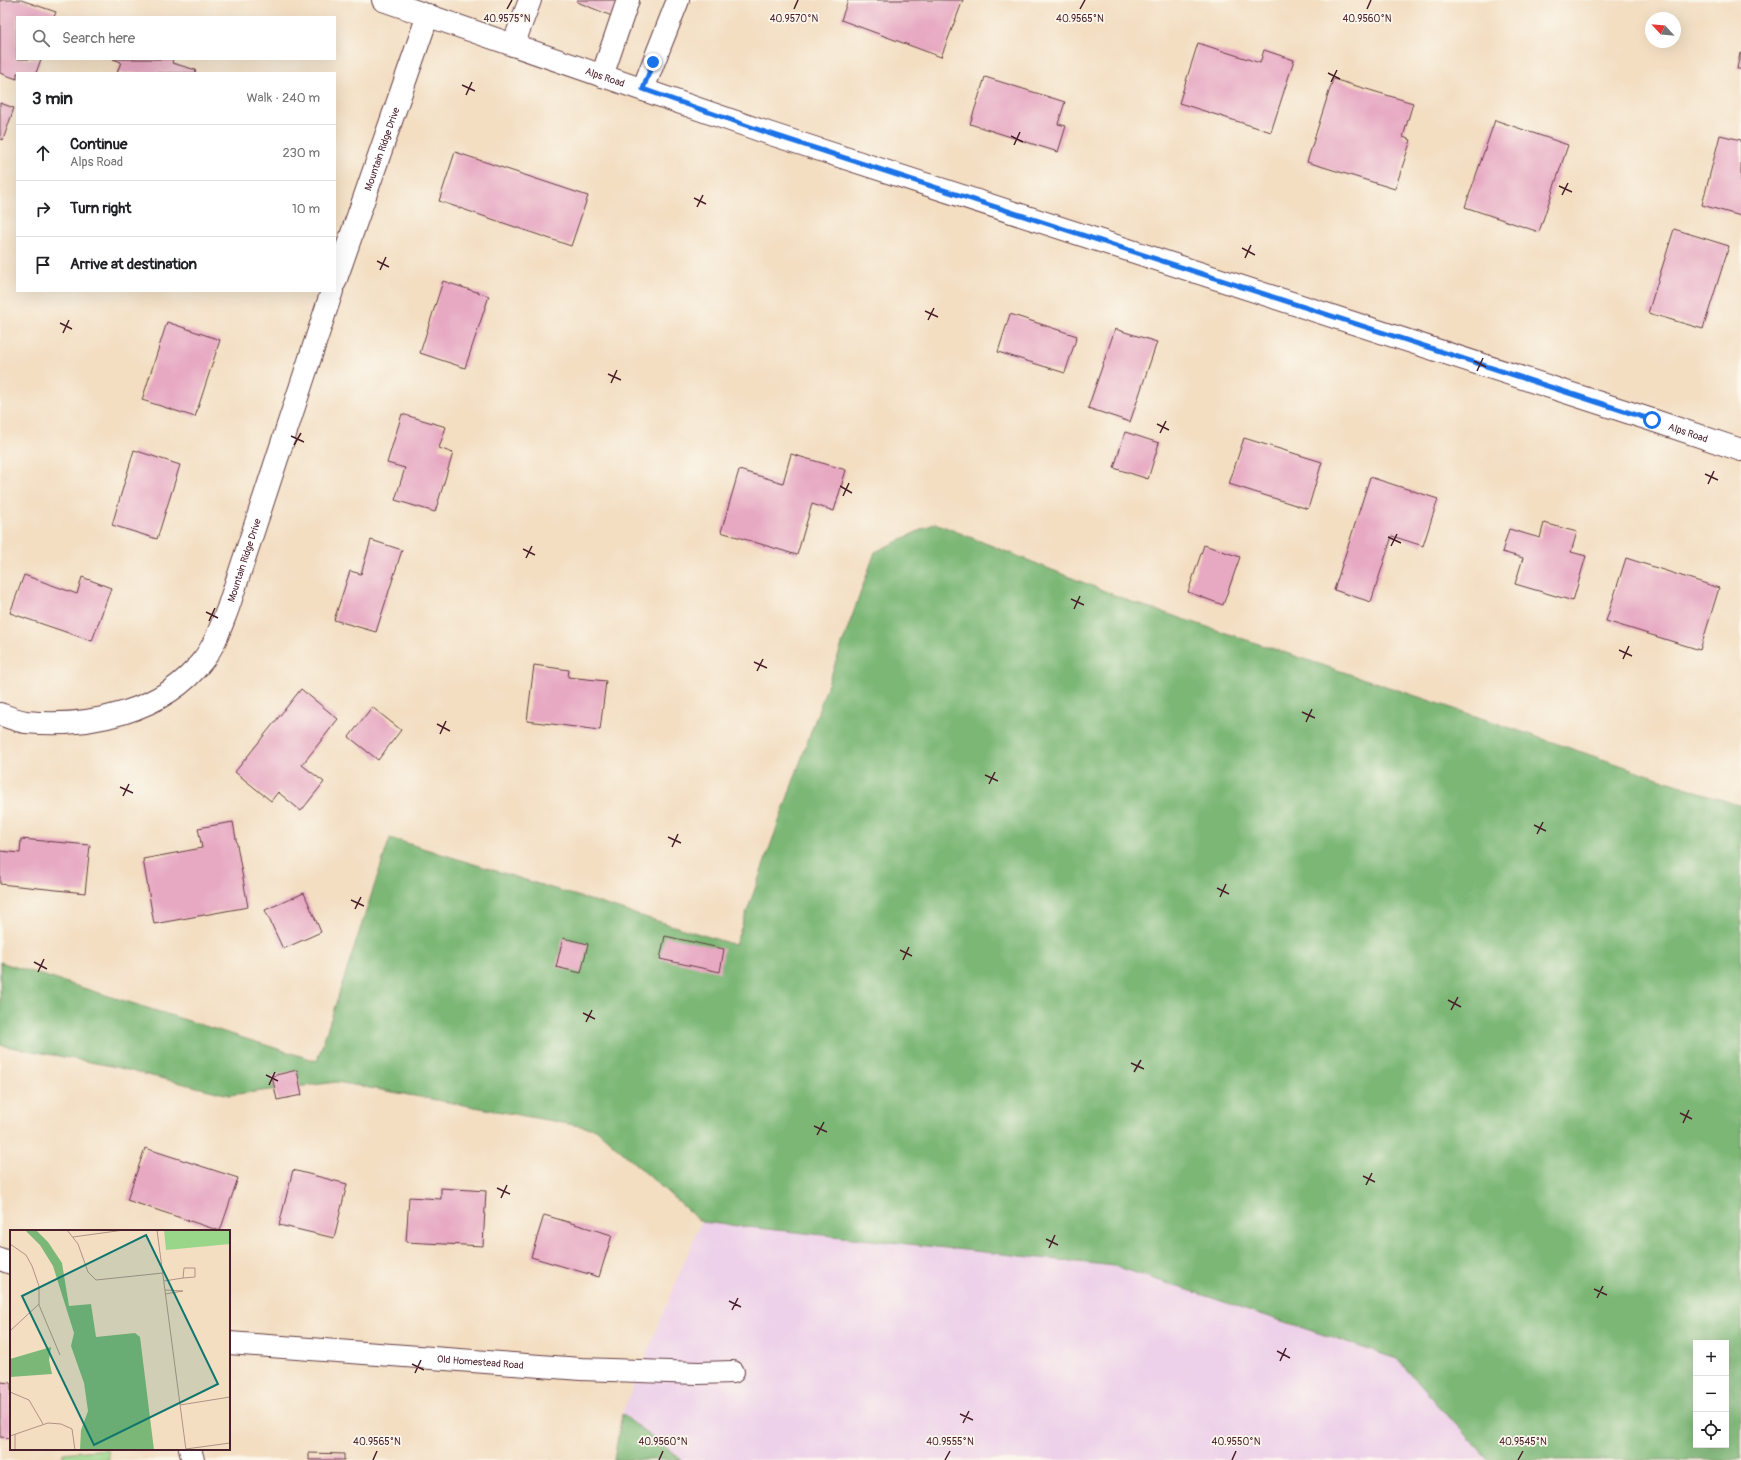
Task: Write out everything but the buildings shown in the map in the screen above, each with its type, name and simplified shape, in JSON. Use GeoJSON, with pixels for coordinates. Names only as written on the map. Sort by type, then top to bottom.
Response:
{"type":"FeatureCollection","features":[{"type":"Feature","properties":{"kind":"street","name":"Alps Road"},"geometry":{"type":"LineString","coordinates":[[383,0],[768,133],[1741,450]]}},
{"type":"Feature","properties":{"kind":"street"},"geometry":{"type":"LineString","coordinates":[[513,45],[530,0]]}},
{"type":"Feature","properties":{"kind":"street"},"geometry":{"type":"LineString","coordinates":[[602,76],[628,0]]}},
{"type":"Feature","properties":{"kind":"street"},"geometry":{"type":"LineString","coordinates":[[643,89],[678,0]]}},
{"type":"Feature","properties":{"kind":"street","name":"Mountain Ridge Drive"},"geometry":{"type":"LineString","coordinates":[[336,279],[428,16]]}},
{"type":"Feature","properties":{"kind":"street","name":"Mountain Ridge Drive"},"geometry":{"type":"LineString","coordinates":[[0,714],[26,722],[83,722],[122,714],[158,699],[187,678],[203,660],[216,641],[228,608],[332,292]]}},
{"type":"Feature","properties":{"kind":"street"},"geometry":{"type":"LineString","coordinates":[[0,1259],[10,1263]]}},
{"type":"Feature","properties":{"kind":"street","name":"Old Homestead Road"},"geometry":{"type":"LineString","coordinates":[[230,1344],[581,1369],[698,1373],[733,1372]]}},
{"type":"Feature","properties":{"kind":"street"},"geometry":{"type":"LineString","coordinates":[[190,1450],[193,1460]]}},
{"type":"Feature","properties":{"kind":"shaded area"},"geometry":{"type":"Polygon","coordinates":[[[701,1222],[1115,1266],[1397,1359],[1488,1460],[682,1460],[622,1414],[701,1222]]]}},
{"type":"Feature","properties":{"kind":"green space"},"geometry":{"type":"Polygon","coordinates":[[[935,523],[1132,602],[1741,806],[1741,1460],[1488,1460],[1397,1359],[1115,1266],[701,1222],[596,1129],[337,1082],[229,1095],[111,1066],[0,1045],[0,962],[317,1061],[390,838],[735,945],[875,552],[935,523]]]}},
{"type":"Feature","properties":{"kind":"green space"},"geometry":{"type":"Polygon","coordinates":[[[622,1414],[682,1460],[614,1460],[622,1414]]]}},
{"type":"Feature","properties":{"kind":"green space"},"geometry":{"type":"Polygon","coordinates":[[[108,1450],[109,1460],[63,1460],[63,1453],[108,1450]]]}},
{"type":"Feature","properties":{"kind":"route"},"geometry":{"type":"LineString","coordinates":[[653,62],[643,89],[768,133],[1652,420]]}}]}
